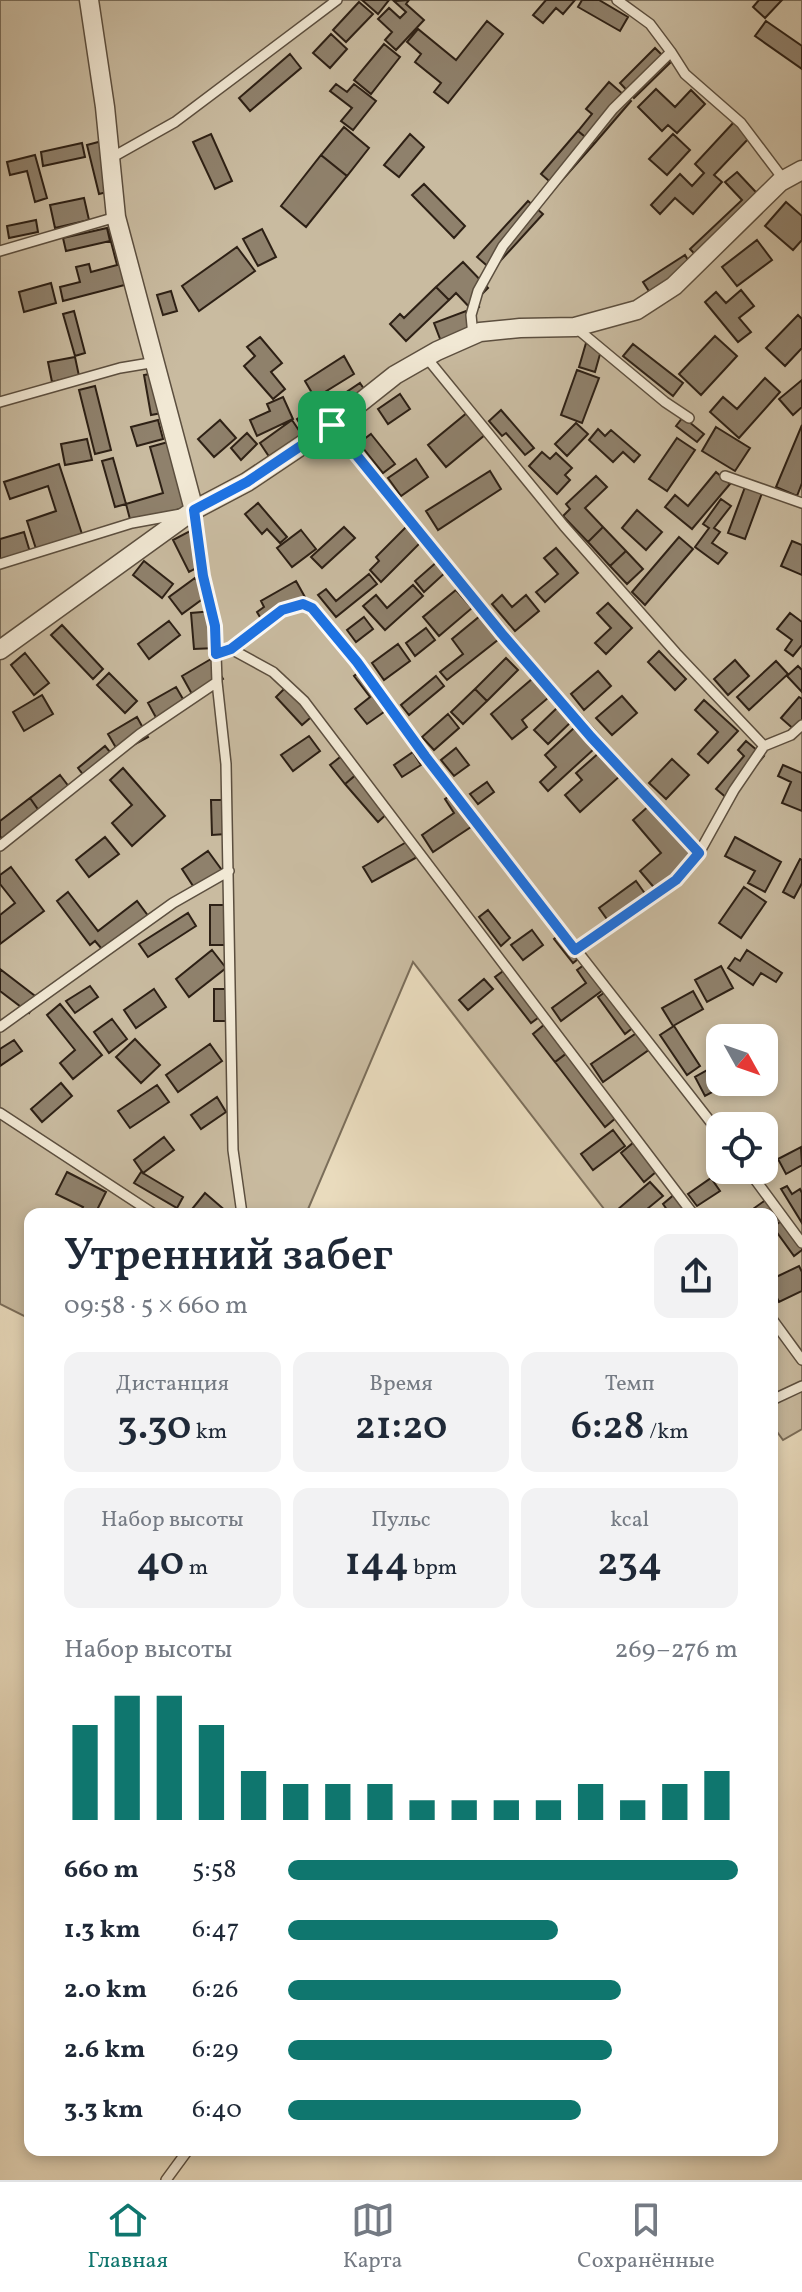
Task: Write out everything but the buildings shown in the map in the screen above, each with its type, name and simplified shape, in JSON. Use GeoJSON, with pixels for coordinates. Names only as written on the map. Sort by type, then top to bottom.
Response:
{"type":"FeatureCollection","features":[{"type":"Feature","properties":{"kind":"street"},"geometry":{"type":"LineString","coordinates":[[89,0],[116,217],[156,362],[190,512]]}},
{"type":"Feature","properties":{"kind":"street"},"geometry":{"type":"LineString","coordinates":[[0,650],[190,512],[247,482],[332,425],[395,375],[426,357],[480,332],[575,327],[637,310],[674,286],[784,180],[802,170]]}},
{"type":"Feature","properties":{"kind":"lane"},"geometry":{"type":"LineString","coordinates":[[111,159],[175,122],[337,0]]}},
{"type":"Feature","properties":{"kind":"lane"},"geometry":{"type":"LineString","coordinates":[[617,0],[650,24],[685,74],[741,123],[784,180]]}},
{"type":"Feature","properties":{"kind":"lane"},"geometry":{"type":"LineString","coordinates":[[473,336],[471,315],[478,291],[503,246],[613,109],[671,52]]}},
{"type":"Feature","properties":{"kind":"lane"},"geometry":{"type":"LineString","coordinates":[[0,251],[116,217]]}},
{"type":"Feature","properties":{"kind":"lane"},"geometry":{"type":"LineString","coordinates":[[575,327],[665,402],[689,418]]}},
{"type":"Feature","properties":{"kind":"lane"},"geometry":{"type":"LineString","coordinates":[[426,357],[564,526],[676,653],[764,746]]}},
{"type":"Feature","properties":{"kind":"lane"},"geometry":{"type":"LineString","coordinates":[[0,402],[120,368],[156,362]]}},
{"type":"Feature","properties":{"kind":"lane"},"geometry":{"type":"LineString","coordinates":[[332,425],[502,634],[591,737],[699,853]]}},
{"type":"Feature","properties":{"kind":"lane"},"geometry":{"type":"LineString","coordinates":[[725,476],[802,503]]}},
{"type":"Feature","properties":{"kind":"lane"},"geometry":{"type":"LineString","coordinates":[[0,564],[132,523],[190,512],[215,626],[217,682],[226,764],[233,1150],[241,1208]]}},
{"type":"Feature","properties":{"kind":"lane"},"geometry":{"type":"LineString","coordinates":[[216,654],[231,649],[282,610],[303,604],[312,608],[357,662],[425,756],[706,1116]]}},
{"type":"Feature","properties":{"kind":"lane"},"geometry":{"type":"LineString","coordinates":[[231,649],[273,672],[304,701],[688,1208]]}},
{"type":"Feature","properties":{"kind":"lane"},"geometry":{"type":"LineString","coordinates":[[0,846],[140,734],[217,682]]}},
{"type":"Feature","properties":{"kind":"lane"},"geometry":{"type":"LineString","coordinates":[[575,950],[676,880],[699,853],[734,790],[764,746],[791,735],[802,725]]}},
{"type":"Feature","properties":{"kind":"lane"},"geometry":{"type":"LineString","coordinates":[[0,1027],[173,903],[229,871]]}},
{"type":"Feature","properties":{"kind":"lane"},"geometry":{"type":"LineString","coordinates":[[0,1113],[145,1208]]}},
{"type":"Feature","properties":{"kind":"lane"},"geometry":{"type":"LineString","coordinates":[[758,1184],[776,1208]]}},
{"type":"Feature","properties":{"kind":"lane"},"geometry":{"type":"LineString","coordinates":[[778,1211],[802,1243]]}},
{"type":"Feature","properties":{"kind":"lane"},"geometry":{"type":"LineString","coordinates":[[778,1327],[802,1360]]}},
{"type":"Feature","properties":{"kind":"lane"},"geometry":{"type":"LineString","coordinates":[[778,1397],[802,1386]]}},
{"type":"Feature","properties":{"kind":"lane"},"geometry":{"type":"LineString","coordinates":[[166,2180],[184,2156]]}},
{"type":"Feature","properties":{"kind":"shaded area"},"geometry":{"type":"Polygon","coordinates":[[[0,0],[802,0],[802,1429],[783,1440],[778,1433],[778,1208],[603,1208],[413,962],[309,1208],[24,1208],[24,1316],[0,1304],[0,0]]]}},
{"type":"Feature","properties":{"kind":"route"},"geometry":{"type":"LineString","coordinates":[[332,425],[502,634],[591,737],[699,853],[676,880],[575,950],[425,756],[357,662],[312,608],[303,604],[282,610],[231,649],[216,654],[215,626],[203,576],[194,510],[247,482],[332,425]]}}]}
